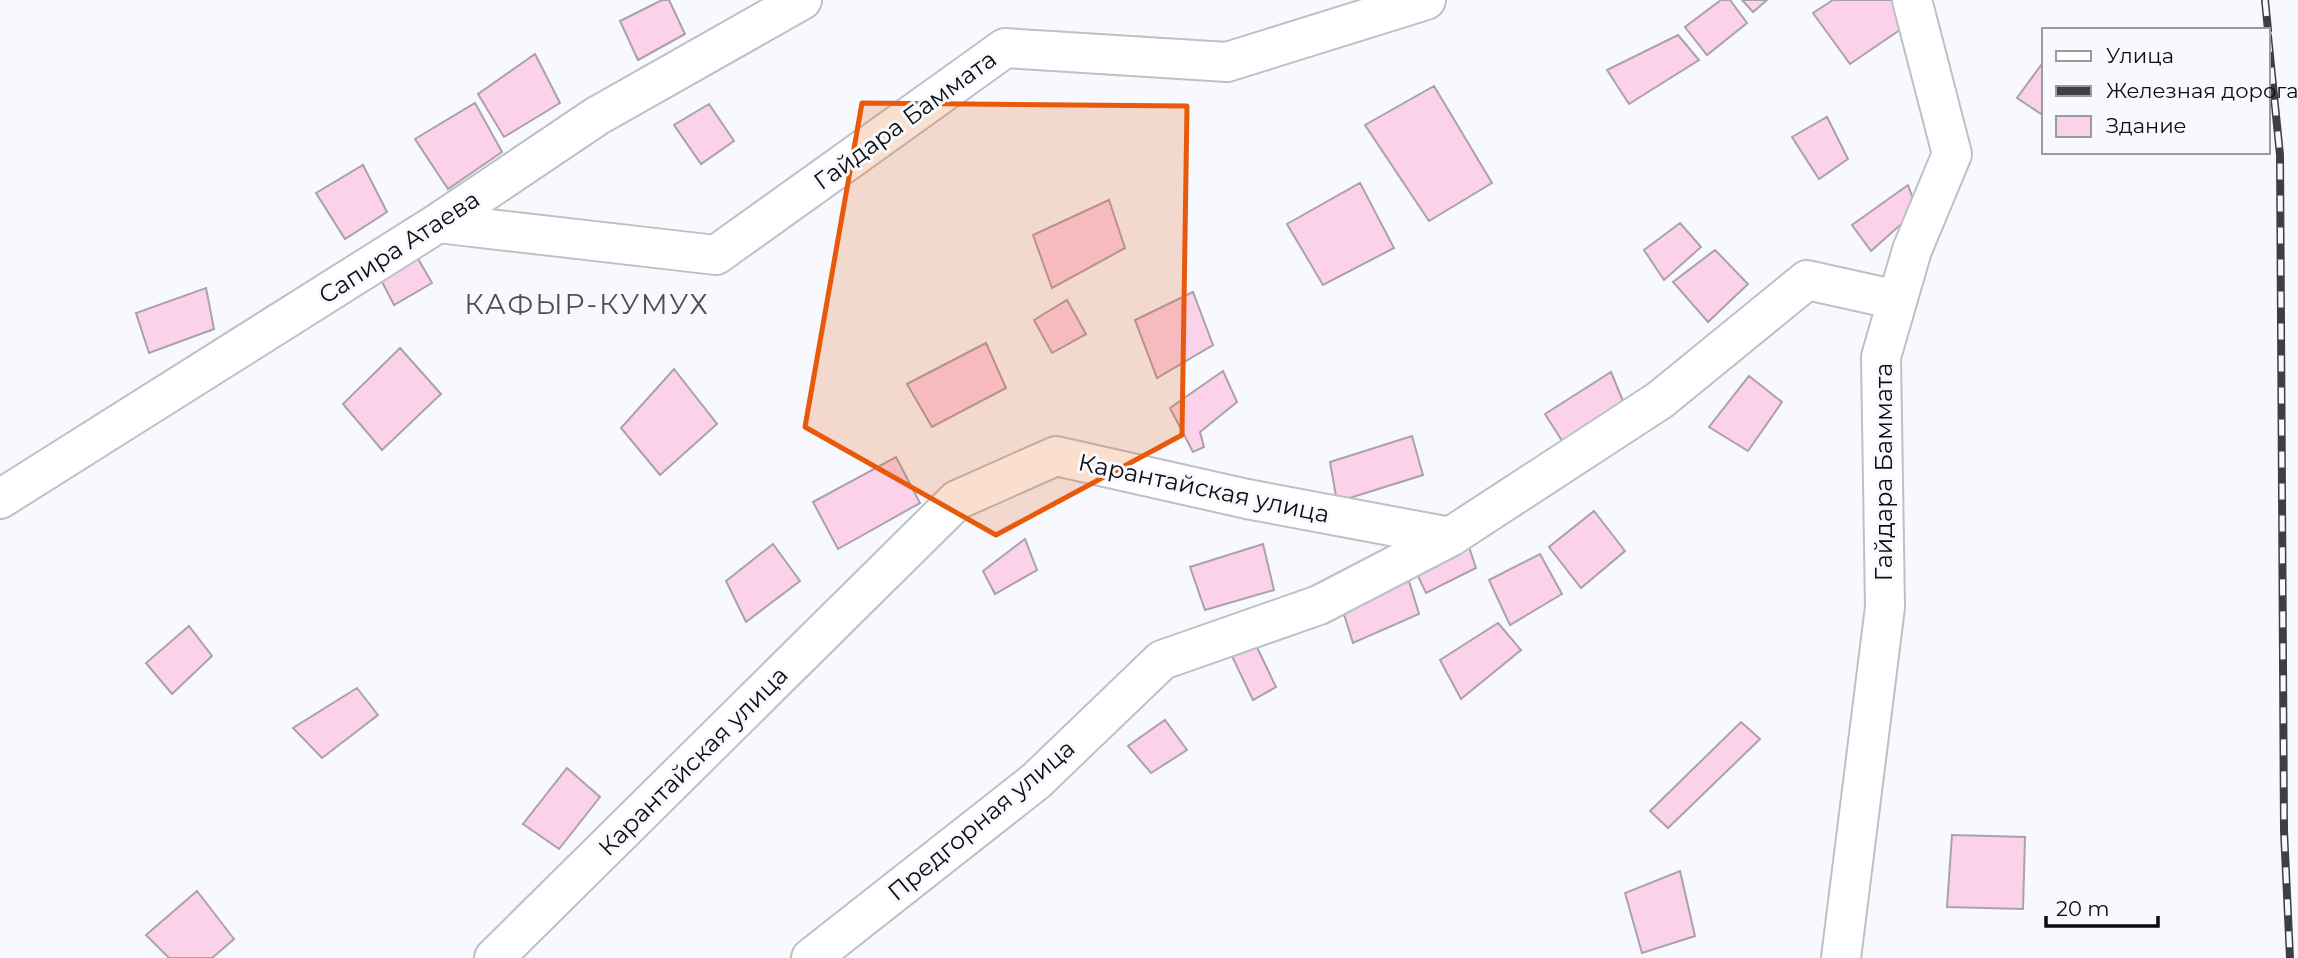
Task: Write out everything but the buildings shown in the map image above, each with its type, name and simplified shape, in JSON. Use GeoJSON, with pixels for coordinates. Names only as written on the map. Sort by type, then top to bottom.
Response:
{"type":"FeatureCollection","features":[{"type":"Feature","properties":{"kind":"street","name":"Сапира Атаева"},"geometry":{"type":"LineString","coordinates":[[0,499],[438,223],[597,116],[802,0]]}},
{"type":"Feature","properties":{"kind":"street","name":"Гайдара Баммата"},"geometry":{"type":"LineString","coordinates":[[438,223],[716,255],[1005,48],[1227,62],[1426,0]]}},
{"type":"Feature","properties":{"kind":"street","name":"Гайдара Баммата"},"geometry":{"type":"LineString","coordinates":[[1842,958],[1885,607],[1881,357],[1912,250],[1952,154],[1912,0]]}},
{"type":"Feature","properties":{"kind":"street"},"geometry":{"type":"LineString","coordinates":[[1450,537],[1660,400],[1807,281],[1897,300]]}},
{"type":"Feature","properties":{"kind":"street","name":"Карантайская улица"},"geometry":{"type":"LineString","coordinates":[[494,958],[957,500],[1056,456],[1247,499],[1450,537]]}},
{"type":"Feature","properties":{"kind":"street","name":"Предгорная улица"},"geometry":{"type":"LineString","coordinates":[[811,958],[1036,781],[1162,660],[1319,606],[1450,537]]}},
{"type":"Feature","properties":{"kind":"highlighted area"},"geometry":{"type":"Polygon","coordinates":[[[862,103],[1187,106],[1182,435],[996,535],[805,427],[862,103]]]}},
{"type":"Feature","properties":{"kind":"railway"},"geometry":{"type":"LineString","coordinates":[[2265,0],[2268,28]]}},
{"type":"Feature","properties":{"kind":"railway"},"geometry":{"type":"LineString","coordinates":[[2270,56],[2280,155],[2284,831],[2290,958]]}},
{"type":"Feature","properties":{"kind":"district","name":"КАФЫР-КУМУХ"},"geometry":{"type":"Point","coordinates":[587,304]}}]}
